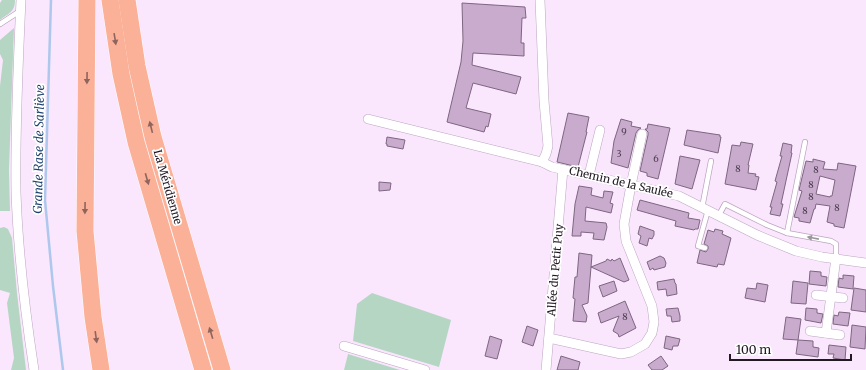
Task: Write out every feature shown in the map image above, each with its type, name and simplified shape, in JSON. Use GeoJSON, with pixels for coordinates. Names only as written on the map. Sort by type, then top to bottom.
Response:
{"type":"FeatureCollection","features":[{"type":"Feature","properties":{"kind":"highway"},"geometry":{"type":"LineString","coordinates":[[87,0],[85,231],[93,316],[101,370]]}},
{"type":"Feature","properties":{"kind":"highway","name":"La Méridienne"},"geometry":{"type":"LineString","coordinates":[[110,0],[121,74],[136,142],[203,370]]}},
{"type":"Feature","properties":{"kind":"highway","name":"La Méridienne"},"geometry":{"type":"LineString","coordinates":[[127,0],[144,101],[172,202],[222,370]]}},
{"type":"Feature","properties":{"kind":"street"},"geometry":{"type":"LineString","coordinates":[[21,0],[16,193],[20,256],[26,315],[34,370]]}},
{"type":"Feature","properties":{"kind":"street"},"geometry":{"type":"LineString","coordinates":[[540,0],[544,101],[548,146],[542,162]]}},
{"type":"Feature","properties":{"kind":"street","name":"Chemin de la Saulée"},"geometry":{"type":"LineString","coordinates":[[368,119],[542,162],[552,167],[679,196],[756,235],[790,249],[822,257],[836,258],[866,264]]}},
{"type":"Feature","properties":{"kind":"street"},"geometry":{"type":"LineString","coordinates":[[589,175],[600,130]]}},
{"type":"Feature","properties":{"kind":"street"},"geometry":{"type":"LineString","coordinates":[[549,338],[621,354],[631,352],[645,344],[652,333],[654,322],[652,306],[626,241],[624,224],[642,134]]}},
{"type":"Feature","properties":{"kind":"street","name":"Allée du Petit Puy"},"geometry":{"type":"LineString","coordinates":[[546,370],[563,169]]}},
{"type":"Feature","properties":{"kind":"street"},"geometry":{"type":"LineString","coordinates":[[826,333],[836,258]]}},
{"type":"Feature","properties":{"kind":"street"},"geometry":{"type":"LineString","coordinates":[[816,295],[843,298]]}},
{"type":"Feature","properties":{"kind":"street"},"geometry":{"type":"LineString","coordinates":[[810,331],[840,335]]}},
{"type":"Feature","properties":{"kind":"street"},"geometry":{"type":"LineString","coordinates":[[344,346],[425,370]]}},
{"type":"Feature","properties":{"kind":"lane"},"geometry":{"type":"LineString","coordinates":[[0,24],[20,11]]}},
{"type":"Feature","properties":{"kind":"lane"},"geometry":{"type":"LineString","coordinates":[[787,233],[805,142]]}},
{"type":"Feature","properties":{"kind":"lane"},"geometry":{"type":"LineString","coordinates":[[705,248],[698,246],[705,209],[711,161]]}},
{"type":"Feature","properties":{"kind":"lane"},"geometry":{"type":"LineString","coordinates":[[719,215],[725,204],[767,225],[787,233],[831,241],[836,244],[836,258]]}},
{"type":"Feature","properties":{"kind":"green space"},"geometry":{"type":"Polygon","coordinates":[[[2,0],[15,0],[15,4],[13,10],[0,20],[0,3],[2,0]]]}},
{"type":"Feature","properties":{"kind":"green space"},"geometry":{"type":"Polygon","coordinates":[[[14,28],[9,170],[10,211],[0,211],[0,86],[3,60],[0,54],[0,40],[14,28]]]}},
{"type":"Feature","properties":{"kind":"green space"},"geometry":{"type":"Polygon","coordinates":[[[4,227],[8,229],[12,238],[26,370],[11,370],[14,358],[7,303],[10,293],[0,290],[0,228],[4,227]]]}},
{"type":"Feature","properties":{"kind":"green space"},"geometry":{"type":"Polygon","coordinates":[[[372,293],[451,320],[439,367],[353,341],[357,304],[372,293]]]}},
{"type":"Feature","properties":{"kind":"green space"},"geometry":{"type":"Polygon","coordinates":[[[348,354],[400,370],[344,370],[348,354]]]}},
{"type":"Feature","properties":{"kind":"building"},"geometry":{"type":"Polygon","coordinates":[[[462,3],[525,7],[526,18],[522,18],[521,43],[524,43],[524,56],[473,53],[472,65],[521,77],[516,94],[473,83],[466,108],[491,114],[488,127],[486,126],[484,132],[447,122],[461,62],[463,41],[462,3]]]}},
{"type":"Feature","properties":{"kind":"building"},"geometry":{"type":"Polygon","coordinates":[[[568,113],[589,117],[587,132],[578,167],[557,162],[568,113]]]}},
{"type":"Feature","properties":{"kind":"building"},"geometry":{"type":"Polygon","coordinates":[[[621,119],[632,122],[631,126],[641,128],[636,133],[628,168],[611,163],[614,141],[621,119]]]}},
{"type":"Feature","properties":{"kind":"building"},"geometry":{"type":"Polygon","coordinates":[[[648,124],[670,128],[658,179],[647,176],[647,173],[640,171],[648,135],[648,132],[645,129],[647,129],[648,124]]]}},
{"type":"Feature","properties":{"kind":"building"},"geometry":{"type":"Polygon","coordinates":[[[687,130],[720,135],[721,137],[718,153],[684,145],[687,130]]]}},
{"type":"Feature","properties":{"kind":"building"},"geometry":{"type":"Polygon","coordinates":[[[387,137],[405,140],[403,149],[387,146],[387,137]]]}},
{"type":"Feature","properties":{"kind":"building"},"geometry":{"type":"Polygon","coordinates":[[[741,142],[753,144],[748,165],[748,173],[756,174],[755,176],[759,177],[756,190],[725,184],[732,145],[740,146],[741,142]]]}},
{"type":"Feature","properties":{"kind":"building"},"geometry":{"type":"Polygon","coordinates":[[[783,143],[792,145],[792,153],[781,204],[783,204],[780,216],[770,214],[772,207],[770,207],[777,182],[775,181],[782,156],[780,156],[783,143]]]}},
{"type":"Feature","properties":{"kind":"building"},"geometry":{"type":"Polygon","coordinates":[[[680,156],[700,160],[692,189],[675,184],[680,156]]]}},
{"type":"Feature","properties":{"kind":"building"},"geometry":{"type":"Polygon","coordinates":[[[813,159],[825,162],[823,169],[837,170],[838,163],[856,166],[844,228],[834,226],[834,224],[827,222],[830,206],[816,204],[810,223],[799,221],[799,218],[794,217],[802,191],[799,190],[806,161],[813,162],[813,159]],[[820,176],[816,194],[830,197],[832,196],[835,180],[820,176]]]}},
{"type":"Feature","properties":{"kind":"building"},"geometry":{"type":"Polygon","coordinates":[[[379,182],[391,183],[390,190],[379,191],[379,182]]]}},
{"type":"Feature","properties":{"kind":"building"},"geometry":{"type":"Polygon","coordinates":[[[579,186],[592,188],[591,195],[603,198],[604,191],[613,192],[610,203],[613,204],[611,213],[586,207],[585,221],[606,223],[607,227],[604,240],[593,239],[594,233],[581,232],[581,236],[572,236],[575,204],[579,186]]]}},
{"type":"Feature","properties":{"kind":"building"},"geometry":{"type":"Polygon","coordinates":[[[640,200],[689,213],[688,218],[700,220],[698,229],[694,230],[675,226],[676,221],[637,210],[640,200]]]}},
{"type":"Feature","properties":{"kind":"building"},"geometry":{"type":"Polygon","coordinates":[[[640,226],[654,231],[654,235],[652,239],[649,238],[647,246],[639,243],[641,236],[638,234],[640,226]]]}},
{"type":"Feature","properties":{"kind":"building"},"geometry":{"type":"Polygon","coordinates":[[[715,229],[723,231],[722,234],[731,238],[724,265],[718,264],[717,267],[697,263],[700,250],[706,252],[708,249],[708,246],[704,244],[708,230],[714,232],[715,229]]]}},
{"type":"Feature","properties":{"kind":"building"},"geometry":{"type":"Polygon","coordinates":[[[579,253],[592,255],[588,303],[582,305],[587,316],[586,322],[573,321],[575,299],[573,298],[579,253]]]}},
{"type":"Feature","properties":{"kind":"building"},"geometry":{"type":"Polygon","coordinates":[[[660,256],[664,258],[666,263],[665,267],[654,270],[653,268],[650,270],[647,262],[660,256]]]}},
{"type":"Feature","properties":{"kind":"building"},"geometry":{"type":"Polygon","coordinates":[[[620,258],[629,280],[624,282],[591,267],[606,261],[607,259],[611,261],[612,259],[614,261],[620,258]]]}},
{"type":"Feature","properties":{"kind":"building"},"geometry":{"type":"Polygon","coordinates":[[[810,271],[821,272],[821,276],[827,277],[826,286],[809,284],[810,271]]]}},
{"type":"Feature","properties":{"kind":"building"},"geometry":{"type":"Polygon","coordinates":[[[843,275],[854,276],[853,289],[838,287],[839,278],[843,279],[843,275]]]}},
{"type":"Feature","properties":{"kind":"building"},"geometry":{"type":"Polygon","coordinates":[[[674,279],[677,294],[667,296],[666,289],[658,290],[657,282],[674,279]]]}},
{"type":"Feature","properties":{"kind":"building"},"geometry":{"type":"Polygon","coordinates":[[[614,281],[617,291],[603,297],[599,286],[614,281]]]}},
{"type":"Feature","properties":{"kind":"building"},"geometry":{"type":"Polygon","coordinates":[[[793,281],[808,283],[806,304],[791,303],[793,281]]]}},
{"type":"Feature","properties":{"kind":"building"},"geometry":{"type":"Polygon","coordinates":[[[757,283],[768,285],[765,302],[745,298],[747,288],[756,289],[757,283]]]}},
{"type":"Feature","properties":{"kind":"building"},"geometry":{"type":"Polygon","coordinates":[[[854,288],[866,290],[866,312],[851,310],[854,288]]]}},
{"type":"Feature","properties":{"kind":"building"},"geometry":{"type":"Polygon","coordinates":[[[625,301],[636,328],[619,337],[618,334],[613,331],[619,316],[601,323],[598,313],[625,301]]]}},
{"type":"Feature","properties":{"kind":"building"},"geometry":{"type":"Polygon","coordinates":[[[678,308],[680,321],[672,322],[671,316],[667,316],[666,309],[678,308]]]}},
{"type":"Feature","properties":{"kind":"building"},"geometry":{"type":"Polygon","coordinates":[[[806,308],[817,309],[817,313],[823,314],[821,323],[805,320],[806,308]]]}},
{"type":"Feature","properties":{"kind":"building"},"geometry":{"type":"Polygon","coordinates":[[[839,312],[850,313],[848,326],[833,324],[834,315],[838,316],[839,312]]]}},
{"type":"Feature","properties":{"kind":"building"},"geometry":{"type":"Polygon","coordinates":[[[786,317],[801,319],[798,340],[783,339],[786,317]]]}},
{"type":"Feature","properties":{"kind":"building"},"geometry":{"type":"Polygon","coordinates":[[[852,325],[866,327],[865,349],[850,347],[852,325]]]}},
{"type":"Feature","properties":{"kind":"building"},"geometry":{"type":"Polygon","coordinates":[[[527,326],[538,330],[533,346],[522,342],[527,326]]]}},
{"type":"Feature","properties":{"kind":"building"},"geometry":{"type":"Polygon","coordinates":[[[490,336],[502,340],[497,359],[485,356],[490,336]]]}},
{"type":"Feature","properties":{"kind":"building"},"geometry":{"type":"Polygon","coordinates":[[[666,336],[680,339],[678,346],[673,346],[672,350],[664,348],[666,336]]]}},
{"type":"Feature","properties":{"kind":"building"},"geometry":{"type":"Polygon","coordinates":[[[798,340],[813,341],[813,347],[819,348],[818,357],[796,354],[798,340]]]}},
{"type":"Feature","properties":{"kind":"building"},"geometry":{"type":"Polygon","coordinates":[[[829,345],[846,347],[845,360],[833,358],[834,354],[828,354],[829,345]]]}},
{"type":"Feature","properties":{"kind":"building"},"geometry":{"type":"Polygon","coordinates":[[[561,356],[580,362],[578,370],[557,370],[561,356]]]}},
{"type":"Feature","properties":{"kind":"building"},"geometry":{"type":"Polygon","coordinates":[[[661,356],[668,366],[662,370],[652,370],[648,365],[661,356]]]}},
{"type":"Feature","properties":{"kind":"waterway","name":"Grande Rase de Sarliève"},"geometry":{"type":"LineString","coordinates":[[51,0],[45,200],[63,370]]}}]}
